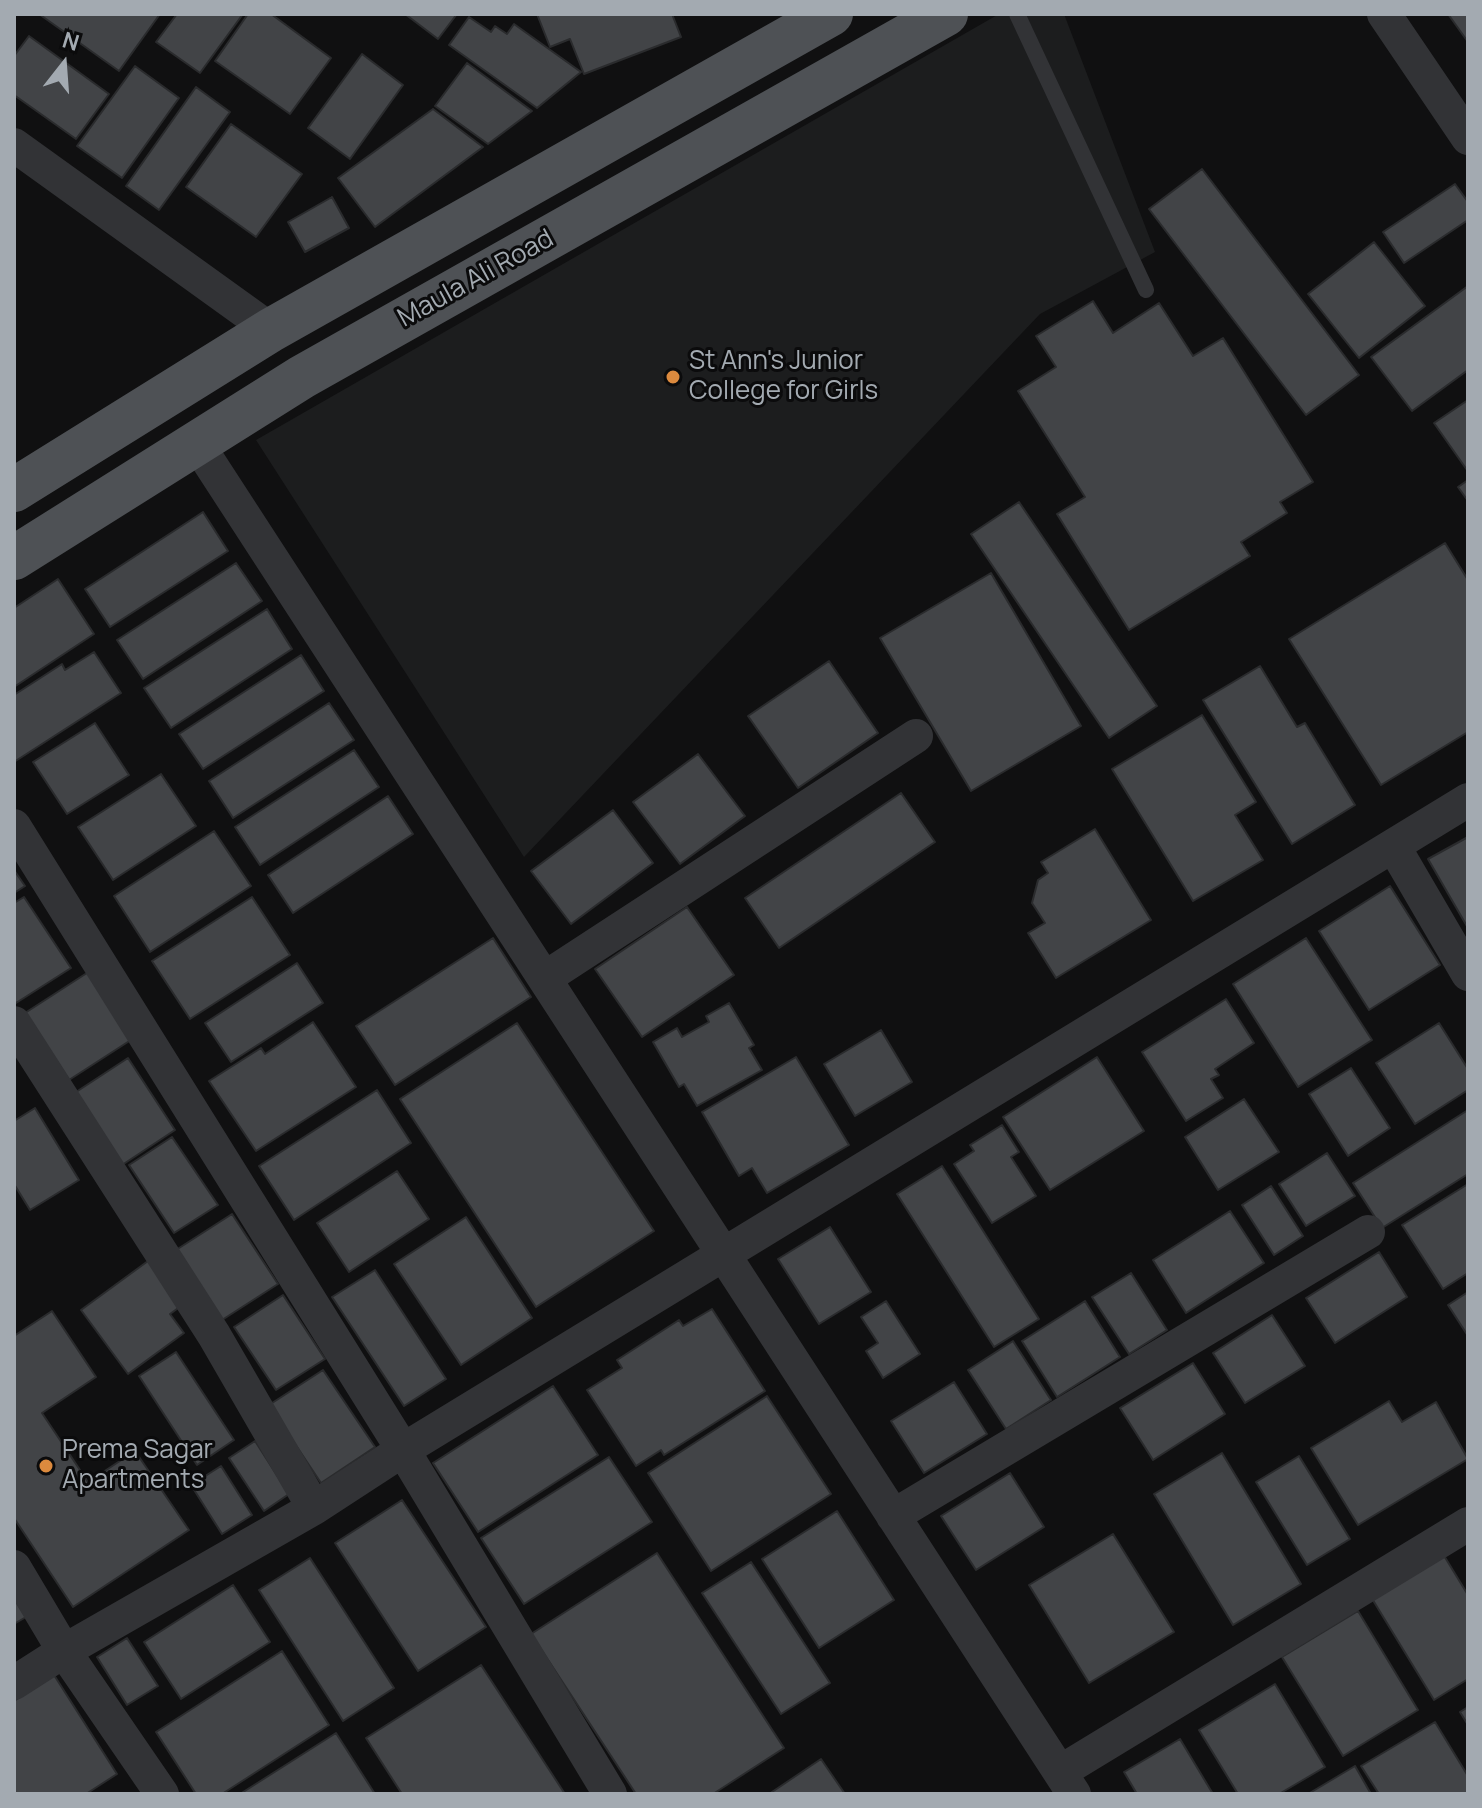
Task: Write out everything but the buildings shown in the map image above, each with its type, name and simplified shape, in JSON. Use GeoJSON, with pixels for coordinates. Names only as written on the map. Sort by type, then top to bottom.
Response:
{"type":"FeatureCollection","features":[{"type":"Feature","properties":{"kind":"main road"},"geometry":{"type":"LineString","coordinates":[[14,490],[271,330],[831,14]]}},
{"type":"Feature","properties":{"kind":"main road","name":"Maula Ali Road"},"geometry":{"type":"LineString","coordinates":[[14,558],[302,377],[946,14]]}},
{"type":"Feature","properties":{"kind":"main road"},"geometry":{"type":"LineString","coordinates":[[655,113],[680,164]]}},
{"type":"Feature","properties":{"kind":"street"},"geometry":{"type":"LineString","coordinates":[[1384,14],[1468,138]]}},
{"type":"Feature","properties":{"kind":"street"},"geometry":{"type":"LineString","coordinates":[[14,145],[271,330]]}},
{"type":"Feature","properties":{"kind":"street"},"geometry":{"type":"LineString","coordinates":[[196,442],[1067,1783],[1468,1524]]}},
{"type":"Feature","properties":{"kind":"street"},"geometry":{"type":"LineString","coordinates":[[545,978],[916,736]]}},
{"type":"Feature","properties":{"kind":"street"},"geometry":{"type":"LineString","coordinates":[[14,1683],[64,1651],[314,1508],[403,1450],[1468,800]]}},
{"type":"Feature","properties":{"kind":"street"},"geometry":{"type":"LineString","coordinates":[[14,826],[403,1450],[610,1794]]}},
{"type":"Feature","properties":{"kind":"street"},"geometry":{"type":"LineString","coordinates":[[1394,847],[1468,974]]}},
{"type":"Feature","properties":{"kind":"street"},"geometry":{"type":"LineString","coordinates":[[14,1023],[214,1335],[314,1508]]}},
{"type":"Feature","properties":{"kind":"street"},"geometry":{"type":"LineString","coordinates":[[893,1516],[1368,1232]]}},
{"type":"Feature","properties":{"kind":"street"},"geometry":{"type":"LineString","coordinates":[[14,1567],[64,1651],[162,1794]]}},
{"type":"Feature","properties":{"kind":"lane"},"geometry":{"type":"LineString","coordinates":[[1017,14],[1146,290]]}},
{"type":"Feature","properties":{"kind":"shaded area","name":"St Ann's Junior College for Girls"},"geometry":{"type":"Polygon","coordinates":[[[999,14],[1064,14],[1155,252],[1040,314],[524,857],[256,440],[999,14]]]}},
{"type":"Feature","properties":{"kind":"place","name":"St Ann's Junior College for Girls"},"geometry":{"type":"Point","coordinates":[673,377]}},
{"type":"Feature","properties":{"kind":"place","name":"Prema Sagar Apartments"},"geometry":{"type":"Point","coordinates":[46,1466]}}]}
